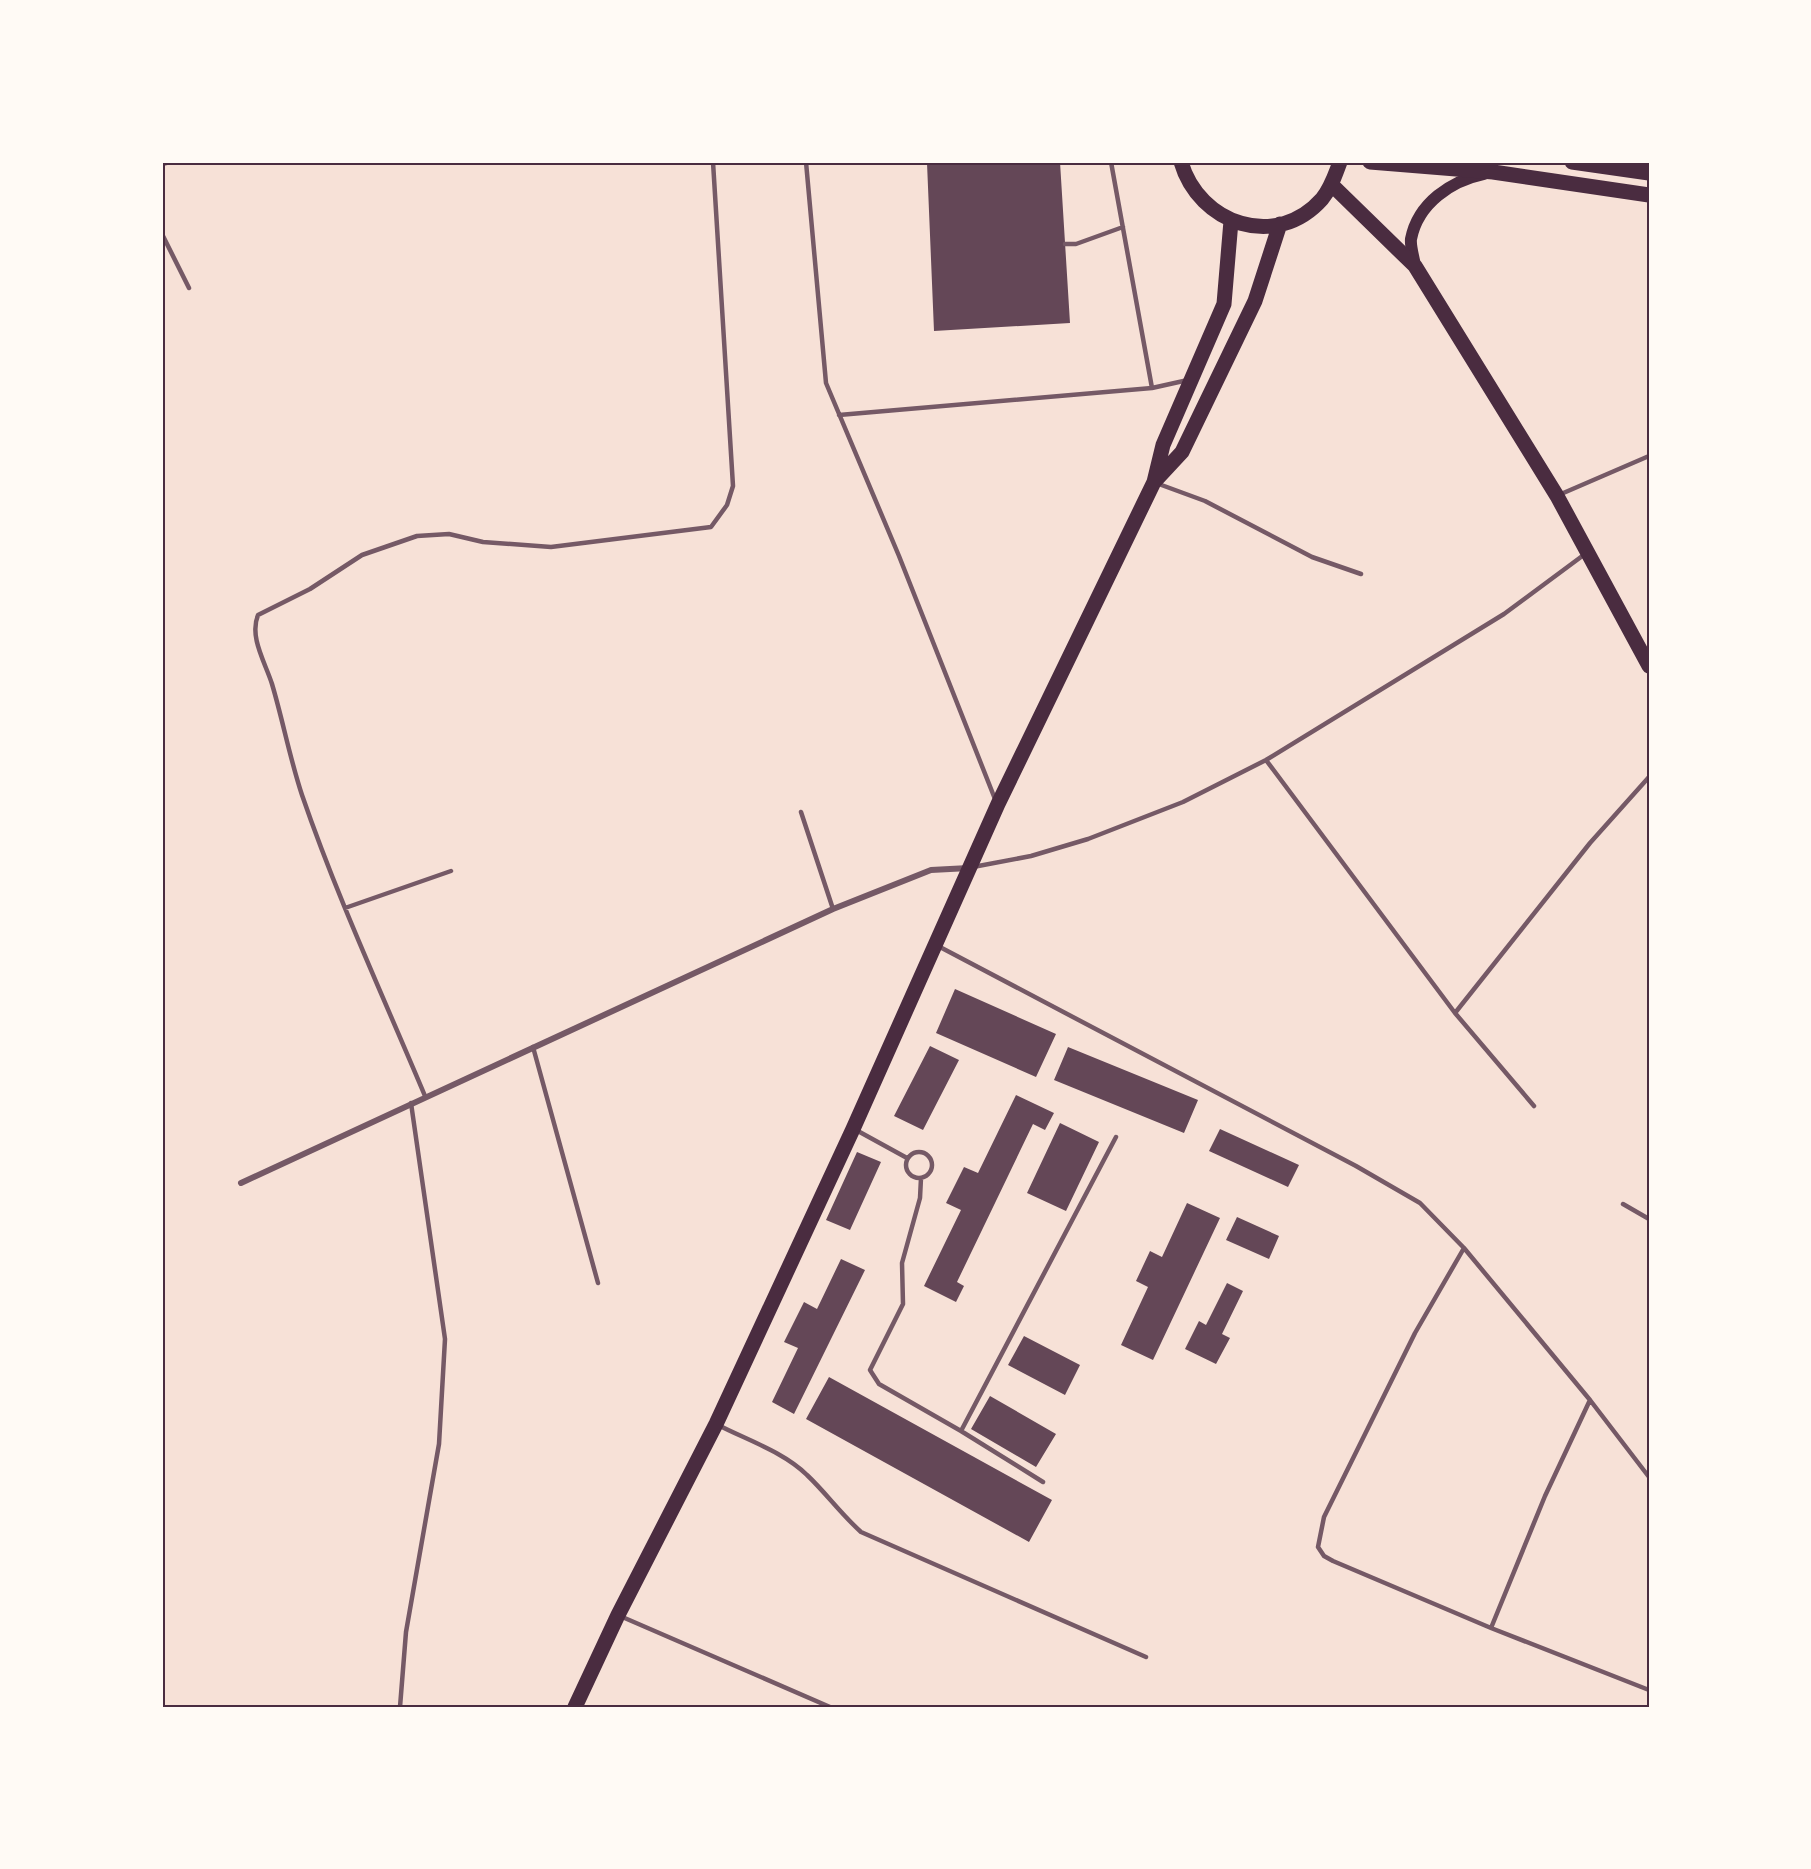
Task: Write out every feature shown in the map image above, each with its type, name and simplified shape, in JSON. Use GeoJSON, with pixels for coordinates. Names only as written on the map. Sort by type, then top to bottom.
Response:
{"type":"FeatureCollection","features":[{"type":"Feature","properties":{"kind":"main road"},"geometry":{"type":"LineString","coordinates":[[1181,162],[1198,198],[1219,215],[1247,225],[1280,224],[1310,210],[1332,185],[1340,162]]}},
{"type":"Feature","properties":{"kind":"main road"},"geometry":{"type":"LineString","coordinates":[[1370,162],[1494,172],[1649,195]]}},
{"type":"Feature","properties":{"kind":"main road"},"geometry":{"type":"LineString","coordinates":[[1572,162],[1649,173]]}},
{"type":"Feature","properties":{"kind":"main road"},"geometry":{"type":"LineString","coordinates":[[1415,266],[1411,239],[1422,215],[1434,198],[1449,186],[1468,177],[1494,172]]}},
{"type":"Feature","properties":{"kind":"main road"},"geometry":{"type":"LineString","coordinates":[[1332,185],[1415,266],[1557,496],[1649,666]]}},
{"type":"Feature","properties":{"kind":"main road"},"geometry":{"type":"LineString","coordinates":[[575,1707],[618,1615],[716,1424],[853,1129],[998,804],[1154,482],[1164,445],[1224,304],[1231,221]]}},
{"type":"Feature","properties":{"kind":"main road"},"geometry":{"type":"LineString","coordinates":[[1154,482],[1182,452],[1255,301],[1280,224]]}},
{"type":"Feature","properties":{"kind":"street"},"geometry":{"type":"LineString","coordinates":[[241,1183],[833,909],[931,870],[970,868]]}},
{"type":"Feature","properties":{"kind":"lane"},"geometry":{"type":"LineString","coordinates":[[162,164],[170,162]]}},
{"type":"Feature","properties":{"kind":"lane"},"geometry":{"type":"LineString","coordinates":[[425,1096],[345,908],[302,793],[271,683],[254,634],[258,615],[310,589],[362,555],[417,536],[449,534],[483,542],[551,548],[711,527],[727,504],[732,486],[713,162]]}},
{"type":"Feature","properties":{"kind":"lane"},"geometry":{"type":"LineString","coordinates":[[806,162],[826,383],[899,556],[998,804]]}},
{"type":"Feature","properties":{"kind":"lane"},"geometry":{"type":"LineString","coordinates":[[1112,162],[1152,388]]}},
{"type":"Feature","properties":{"kind":"lane"},"geometry":{"type":"LineString","coordinates":[[1065,244],[1076,244],[1123,227]]}},
{"type":"Feature","properties":{"kind":"lane"},"geometry":{"type":"LineString","coordinates":[[162,234],[189,288]]}},
{"type":"Feature","properties":{"kind":"lane"},"geometry":{"type":"LineString","coordinates":[[839,415],[1152,388],[1191,379]]}},
{"type":"Feature","properties":{"kind":"lane"},"geometry":{"type":"LineString","coordinates":[[1557,496],[1649,456]]}},
{"type":"Feature","properties":{"kind":"lane"},"geometry":{"type":"LineString","coordinates":[[1154,482],[1205,501],[1312,557],[1361,574]]}},
{"type":"Feature","properties":{"kind":"lane"},"geometry":{"type":"LineString","coordinates":[[970,868],[1031,856],[1088,839],[1183,802],[1266,760],[1504,614],[1587,552]]}},
{"type":"Feature","properties":{"kind":"lane"},"geometry":{"type":"LineString","coordinates":[[1266,760],[1455,1013],[1534,1106]]}},
{"type":"Feature","properties":{"kind":"lane"},"geometry":{"type":"LineString","coordinates":[[1455,1013],[1590,843],[1649,777]]}},
{"type":"Feature","properties":{"kind":"lane"},"geometry":{"type":"LineString","coordinates":[[801,812],[833,909]]}},
{"type":"Feature","properties":{"kind":"lane"},"geometry":{"type":"LineString","coordinates":[[345,908],[451,871]]}},
{"type":"Feature","properties":{"kind":"lane"},"geometry":{"type":"LineString","coordinates":[[934,944],[1356,1166],[1420,1203],[1464,1248],[1590,1400],[1649,1477]]}},
{"type":"Feature","properties":{"kind":"lane"},"geometry":{"type":"LineString","coordinates":[[533,1047],[598,1283]]}},
{"type":"Feature","properties":{"kind":"lane"},"geometry":{"type":"LineString","coordinates":[[400,1707],[406,1632],[440,1444],[445,1339],[411,1103]]}},
{"type":"Feature","properties":{"kind":"lane"},"geometry":{"type":"LineString","coordinates":[[853,1129],[908,1158]]}},
{"type":"Feature","properties":{"kind":"lane"},"geometry":{"type":"LineString","coordinates":[[961,1431],[1116,1137]]}},
{"type":"Feature","properties":{"kind":"lane"},"geometry":{"type":"LineString","coordinates":[[917,1152],[923,1152],[931,1160],[931,1171],[921,1178],[910,1175],[906,1164],[908,1158],[917,1152]]}},
{"type":"Feature","properties":{"kind":"lane"},"geometry":{"type":"LineString","coordinates":[[921,1178],[920,1198],[902,1263],[903,1304],[870,1370],[879,1384],[1043,1482]]}},
{"type":"Feature","properties":{"kind":"lane"},"geometry":{"type":"LineString","coordinates":[[1623,1204],[1649,1219]]}},
{"type":"Feature","properties":{"kind":"lane"},"geometry":{"type":"LineString","coordinates":[[1464,1248],[1415,1333],[1323,1517],[1318,1547],[1324,1556],[1332,1561],[1491,1628],[1649,1690]]}},
{"type":"Feature","properties":{"kind":"lane"},"geometry":{"type":"LineString","coordinates":[[1491,1628],[1545,1496],[1590,1400]]}},
{"type":"Feature","properties":{"kind":"lane"},"geometry":{"type":"LineString","coordinates":[[716,1424],[774,1453],[806,1474],[836,1509],[861,1532],[1146,1658]]}},
{"type":"Feature","properties":{"kind":"lane"},"geometry":{"type":"LineString","coordinates":[[618,1615],[830,1707]]}},
{"type":"Feature","properties":{"kind":"building"},"geometry":{"type":"Polygon","coordinates":[[[1060,162],[1070,323],[934,331],[927,163],[1060,162]]]}},
{"type":"Feature","properties":{"kind":"building"},"geometry":{"type":"Polygon","coordinates":[[[955,989],[1056,1034],[1036,1077],[936,1033],[955,989]]]}},
{"type":"Feature","properties":{"kind":"building"},"geometry":{"type":"Polygon","coordinates":[[[930,1046],[959,1060],[923,1130],[894,1116],[930,1046]]]}},
{"type":"Feature","properties":{"kind":"building"},"geometry":{"type":"Polygon","coordinates":[[[1068,1047],[1198,1100],[1184,1133],[1054,1080],[1068,1047]]]}},
{"type":"Feature","properties":{"kind":"building"},"geometry":{"type":"Polygon","coordinates":[[[1016,1095],[1054,1113],[1045,1130],[1033,1124],[957,1282],[964,1286],[956,1302],[924,1286],[961,1210],[946,1203],[964,1167],[978,1173],[1016,1095]]]}},
{"type":"Feature","properties":{"kind":"building"},"geometry":{"type":"Polygon","coordinates":[[[1060,1123],[1099,1142],[1066,1211],[1027,1193],[1060,1123]]]}},
{"type":"Feature","properties":{"kind":"building"},"geometry":{"type":"Polygon","coordinates":[[[1220,1129],[1299,1165],[1288,1187],[1209,1151],[1220,1129]]]}},
{"type":"Feature","properties":{"kind":"building"},"geometry":{"type":"Polygon","coordinates":[[[857,1152],[881,1162],[850,1230],[826,1220],[857,1152]]]}},
{"type":"Feature","properties":{"kind":"building"},"geometry":{"type":"Polygon","coordinates":[[[1187,1203],[1220,1218],[1153,1360],[1121,1345],[1148,1287],[1136,1281],[1150,1251],[1162,1257],[1187,1203]]]}},
{"type":"Feature","properties":{"kind":"building"},"geometry":{"type":"Polygon","coordinates":[[[1237,1217],[1279,1236],[1269,1259],[1226,1240],[1237,1217]]]}},
{"type":"Feature","properties":{"kind":"building"},"geometry":{"type":"Polygon","coordinates":[[[841,1259],[865,1270],[794,1414],[772,1402],[798,1348],[784,1342],[804,1302],[817,1309],[841,1259]]]}},
{"type":"Feature","properties":{"kind":"building"},"geometry":{"type":"Polygon","coordinates":[[[1227,1283],[1243,1291],[1222,1334],[1230,1338],[1216,1364],[1185,1349],[1199,1321],[1206,1325],[1227,1283]]]}},
{"type":"Feature","properties":{"kind":"building"},"geometry":{"type":"Polygon","coordinates":[[[1024,1336],[1080,1365],[1065,1395],[1008,1365],[1024,1336]]]}},
{"type":"Feature","properties":{"kind":"building"},"geometry":{"type":"Polygon","coordinates":[[[829,1377],[1052,1500],[1029,1542],[806,1419],[829,1377]]]}},
{"type":"Feature","properties":{"kind":"building"},"geometry":{"type":"Polygon","coordinates":[[[990,1396],[1056,1434],[1036,1467],[971,1429],[990,1396]]]}}]}
